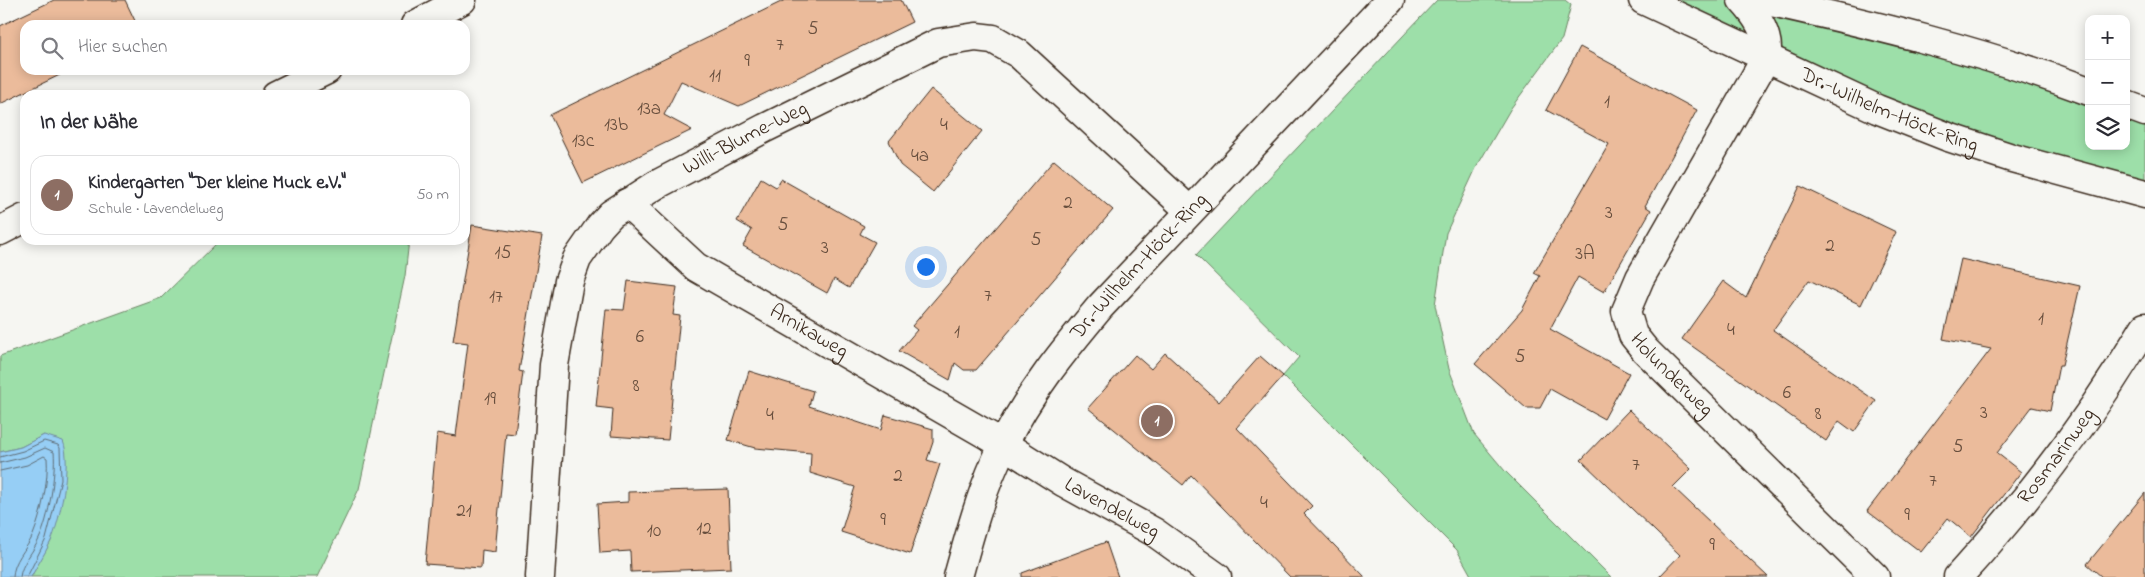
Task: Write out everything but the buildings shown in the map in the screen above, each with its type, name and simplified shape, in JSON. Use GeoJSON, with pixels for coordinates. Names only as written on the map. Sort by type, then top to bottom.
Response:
{"type":"FeatureCollection","features":[{"type":"Feature","properties":{"kind":"street"},"geometry":{"type":"LineString","coordinates":[[424,20],[462,0]]}},
{"type":"Feature","properties":{"kind":"street","name":"Dr.-Wilhelm-Höck-Ring"},"geometry":{"type":"LineString","coordinates":[[958,577],[979,507],[1004,444],[1039,385],[1067,346],[1100,307],[1390,0]]}},
{"type":"Feature","properties":{"kind":"street","name":"Dr.-Wilhelm-Höck-Ring"},"geometry":{"type":"LineString","coordinates":[[1643,0],[1877,109],[1948,137],[2012,158],[2145,194]]}},
{"type":"Feature","properties":{"kind":"street"},"geometry":{"type":"LineString","coordinates":[[1742,0],[1754,13],[1764,36],[1768,47],[1766,58]]}},
{"type":"Feature","properties":{"kind":"street"},"geometry":{"type":"LineString","coordinates":[[1763,0],[1894,29],[1976,52],[2085,90]]}},
{"type":"Feature","properties":{"kind":"street","name":"Willi-Blume-Weg"},"geometry":{"type":"LineString","coordinates":[[540,577],[554,365],[568,281],[577,258],[588,240],[611,214],[627,203],[765,128],[938,43],[976,37],[993,39],[1019,54],[1190,211]]}},
{"type":"Feature","properties":{"kind":"street","name":"Holunderweg"},"geometry":{"type":"LineString","coordinates":[[1766,58],[1640,278],[1626,312],[1634,335],[1645,350],[1875,577]]}},
{"type":"Feature","properties":{"kind":"street"},"geometry":{"type":"LineString","coordinates":[[286,90],[317,75]]}},
{"type":"Feature","properties":{"kind":"street"},"geometry":{"type":"LineString","coordinates":[[2130,106],[2145,112]]}},
{"type":"Feature","properties":{"kind":"street","name":"Arnikaweg"},"geometry":{"type":"LineString","coordinates":[[627,203],[696,267],[1004,444]]}},
{"type":"Feature","properties":{"kind":"street"},"geometry":{"type":"LineString","coordinates":[[0,231],[20,221]]}},
{"type":"Feature","properties":{"kind":"street","name":"Rosmarinweg"},"geometry":{"type":"LineString","coordinates":[[1958,577],[2015,512],[2122,365],[2145,327]]}},
{"type":"Feature","properties":{"kind":"street","name":"Lavendelweg"},"geometry":{"type":"LineString","coordinates":[[1004,444],[1063,482],[1154,532],[1216,577]]}},
{"type":"Feature","properties":{"kind":"green space"},"geometry":{"type":"Polygon","coordinates":[[[1437,0],[1565,0],[1571,5],[1562,39],[1511,108],[1476,168],[1446,233],[1435,305],[1449,369],[1474,434],[1505,471],[1611,577],[1472,577],[1457,550],[1283,376],[1299,357],[1196,255],[1437,0]]]}},
{"type":"Feature","properties":{"kind":"green space"},"geometry":{"type":"Polygon","coordinates":[[[1644,0],[1763,0],[2085,101],[2085,150],[2130,150],[2130,109],[2145,112],[2145,194],[2012,158],[1644,0]]]}},
{"type":"Feature","properties":{"kind":"green space"},"geometry":{"type":"Polygon","coordinates":[[[215,245],[408,245],[405,276],[359,489],[317,577],[31,577],[51,541],[44,435],[21,447],[0,452],[0,356],[161,298],[215,245]]]}},
{"type":"Feature","properties":{"kind":"water"},"geometry":{"type":"Polygon","coordinates":[[[44,435],[63,441],[65,451],[64,492],[58,522],[48,547],[31,577],[0,577],[0,452],[21,447],[44,435]]]}},
{"type":"Feature","properties":{"kind":"place","name":"Kindergarten \"Der kleine Muck e.V.\""},"geometry":{"type":"Point","coordinates":[1157,421]}}]}
